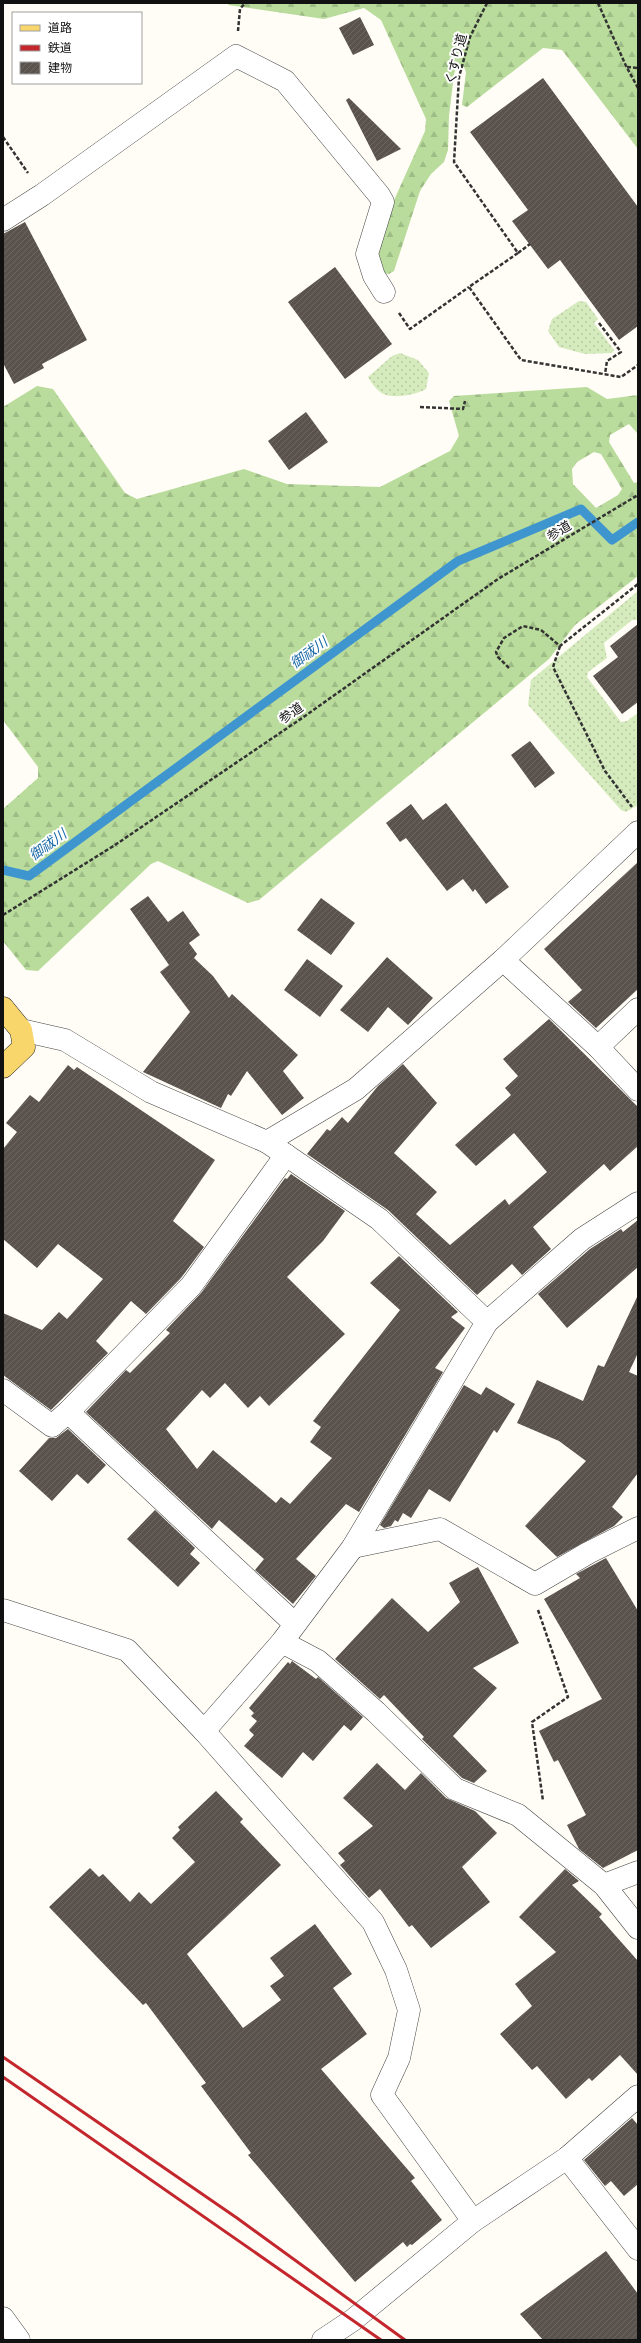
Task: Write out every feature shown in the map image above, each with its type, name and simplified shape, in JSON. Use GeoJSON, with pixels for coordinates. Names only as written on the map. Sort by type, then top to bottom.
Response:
{"type":"FeatureCollection","features":[{"type":"Feature","properties":{"kind":"main road"},"geometry":{"type":"LineString","coordinates":[[3,1008],[21,1030],[24,1047],[3,1067]]}},
{"type":"Feature","properties":{"kind":"street"},"geometry":{"type":"LineString","coordinates":[[3,220],[42,195],[236,56],[285,81],[379,195],[383,202],[367,254],[374,276],[384,292]]}},
{"type":"Feature","properties":{"kind":"street"},"geometry":{"type":"LineString","coordinates":[[268,1142],[356,1089],[503,960],[637,822]]}},
{"type":"Feature","properties":{"kind":"street"},"geometry":{"type":"LineString","coordinates":[[503,960],[598,1047],[638,1090]]}},
{"type":"Feature","properties":{"kind":"street"},"geometry":{"type":"LineString","coordinates":[[598,1047],[638,1009]]}},
{"type":"Feature","properties":{"kind":"street"},"geometry":{"type":"LineString","coordinates":[[21,1030],[65,1040],[151,1092],[268,1142],[379,1219],[487,1322]]}},
{"type":"Feature","properties":{"kind":"street"},"geometry":{"type":"LineString","coordinates":[[3,1390],[52,1426],[68,1412],[191,1286],[286,1155]]}},
{"type":"Feature","properties":{"kind":"street"},"geometry":{"type":"LineString","coordinates":[[204,1731],[282,1642],[353,1548],[487,1322],[582,1238],[638,1202]]}},
{"type":"Feature","properties":{"kind":"street"},"geometry":{"type":"LineString","coordinates":[[68,1412],[295,1624]]}},
{"type":"Feature","properties":{"kind":"street"},"geometry":{"type":"LineString","coordinates":[[353,1548],[440,1529],[535,1584],[588,1553],[638,1528]]}},
{"type":"Feature","properties":{"kind":"street"},"geometry":{"type":"LineString","coordinates":[[3,1610],[127,1650],[204,1731],[373,1922],[396,1970],[409,2010],[399,2058],[382,2095],[473,2222]]}},
{"type":"Feature","properties":{"kind":"street"},"geometry":{"type":"LineString","coordinates":[[282,1642],[318,1661],[376,1712],[455,1789],[518,1816],[604,1885],[638,1928]]}},
{"type":"Feature","properties":{"kind":"street"},"geometry":{"type":"LineString","coordinates":[[604,1885],[638,1872]]}},
{"type":"Feature","properties":{"kind":"street"},"geometry":{"type":"LineString","coordinates":[[322,2340],[353,2320],[473,2222],[567,2158],[638,2096]]}},
{"type":"Feature","properties":{"kind":"street"},"geometry":{"type":"LineString","coordinates":[[567,2158],[638,2249]]}},
{"type":"Feature","properties":{"kind":"street"},"geometry":{"type":"LineString","coordinates":[[3,2318],[20,2340]]}},
{"type":"Feature","properties":{"kind":"path","name":"くすり道"},"geometry":{"type":"LineString","coordinates":[[487,3],[470,37],[459,77],[454,162],[518,252]]}},
{"type":"Feature","properties":{"kind":"path"},"geometry":{"type":"LineString","coordinates":[[598,3],[626,66],[638,88]]}},
{"type":"Feature","properties":{"kind":"path"},"geometry":{"type":"LineString","coordinates":[[626,66],[638,68]]}},
{"type":"Feature","properties":{"kind":"path"},"geometry":{"type":"LineString","coordinates":[[3,137],[42,195]]}},
{"type":"Feature","properties":{"kind":"path"},"geometry":{"type":"LineString","coordinates":[[384,292],[410,329],[530,244]]}},
{"type":"Feature","properties":{"kind":"path"},"geometry":{"type":"LineString","coordinates":[[469,287],[521,360],[621,377],[638,365]]}},
{"type":"Feature","properties":{"kind":"path"},"geometry":{"type":"LineString","coordinates":[[599,323],[621,352],[606,361],[605,374]]}},
{"type":"Feature","properties":{"kind":"path"},"geometry":{"type":"LineString","coordinates":[[420,408],[463,409],[465,401]]}},
{"type":"Feature","properties":{"kind":"path","name":"参道"},"geometry":{"type":"LineString","coordinates":[[3,915],[115,845],[292,725],[498,579],[638,495]]}},
{"type":"Feature","properties":{"kind":"path"},"geometry":{"type":"LineString","coordinates":[[637,822],[605,771],[553,667],[560,646],[638,584]]}},
{"type":"Feature","properties":{"kind":"path"},"geometry":{"type":"LineString","coordinates":[[509,668],[498,657],[496,652],[504,638],[523,626],[540,630],[560,646]]}},
{"type":"Feature","properties":{"kind":"path"},"geometry":{"type":"LineString","coordinates":[[528,1580],[568,1696],[532,1722],[549,1841]]}},
{"type":"Feature","properties":{"kind":"green space"},"geometry":{"type":"Polygon","coordinates":[[[230,3],[638,3],[638,149],[562,50],[543,48],[467,107],[462,105],[466,72],[464,67],[459,66],[456,68],[454,74],[449,116],[448,150],[444,162],[431,174],[420,191],[394,271],[389,274],[383,273],[376,254],[391,207],[425,131],[426,119],[381,20],[364,8],[324,19],[228,5],[230,3]]]}},
{"type":"Feature","properties":{"kind":"green space"},"geometry":{"type":"Polygon","coordinates":[[[579,301],[586,302],[598,319],[594,323],[614,350],[612,353],[585,354],[559,347],[548,331],[552,319],[579,301]]]}},
{"type":"Feature","properties":{"kind":"green space"},"geometry":{"type":"Polygon","coordinates":[[[400,353],[418,360],[429,373],[426,389],[410,395],[390,396],[376,389],[368,377],[392,356],[400,353]]]}},
{"type":"Feature","properties":{"kind":"green space"},"geometry":{"type":"Polygon","coordinates":[[[37,386],[53,389],[125,493],[137,499],[244,469],[287,484],[380,487],[450,451],[459,436],[449,401],[454,396],[587,387],[607,399],[638,395],[638,434],[629,424],[610,435],[609,442],[634,483],[638,482],[638,576],[575,625],[549,659],[259,900],[248,903],[158,861],[151,864],[38,971],[26,970],[3,941],[3,809],[38,778],[38,767],[3,720],[3,407],[37,386]],[[594,452],[577,462],[572,469],[573,484],[596,508],[618,495],[622,489],[601,454],[594,452]]]}},
{"type":"Feature","properties":{"kind":"green space"},"geometry":{"type":"Polygon","coordinates":[[[638,591],[638,620],[632,620],[604,643],[607,658],[588,672],[587,677],[621,722],[627,721],[638,713],[638,805],[626,812],[621,810],[528,705],[531,680],[638,591]]]}},
{"type":"Feature","properties":{"kind":"building"},"geometry":{"type":"Polygon","coordinates":[[[360,17],[374,45],[353,55],[339,28],[360,17]]]}},
{"type":"Feature","properties":{"kind":"building"},"geometry":{"type":"Polygon","coordinates":[[[543,78],[638,207],[638,326],[619,340],[560,260],[548,269],[512,221],[528,210],[470,132],[543,78]]]}},
{"type":"Feature","properties":{"kind":"building"},"geometry":{"type":"Polygon","coordinates":[[[349,98],[401,149],[377,161],[346,100],[349,98]]]}},
{"type":"Feature","properties":{"kind":"building"},"geometry":{"type":"Polygon","coordinates":[[[25,222],[87,340],[42,364],[44,368],[14,384],[3,363],[3,234],[25,222]]]}},
{"type":"Feature","properties":{"kind":"building"},"geometry":{"type":"Polygon","coordinates":[[[335,267],[392,344],[345,379],[288,302],[335,267]]]}},
{"type":"Feature","properties":{"kind":"building"},"geometry":{"type":"Polygon","coordinates":[[[306,412],[328,442],[289,470],[268,441],[306,412]]]}},
{"type":"Feature","properties":{"kind":"building"},"geometry":{"type":"Polygon","coordinates":[[[638,624],[638,702],[622,714],[593,676],[618,657],[610,646],[638,624]]]}},
{"type":"Feature","properties":{"kind":"building"},"geometry":{"type":"Polygon","coordinates":[[[530,741],[555,773],[535,788],[511,755],[530,741]]]}},
{"type":"Feature","properties":{"kind":"building"},"geometry":{"type":"Polygon","coordinates":[[[446,803],[509,887],[486,904],[475,889],[473,892],[463,879],[447,891],[406,838],[400,842],[386,823],[411,804],[423,820],[446,803]]]}},
{"type":"Feature","properties":{"kind":"building"},"geometry":{"type":"Polygon","coordinates":[[[638,862],[638,989],[596,1028],[568,1002],[582,990],[544,949],[638,862]]]}},
{"type":"Feature","properties":{"kind":"building"},"geometry":{"type":"Polygon","coordinates":[[[148,896],[168,922],[183,911],[200,935],[189,943],[197,954],[194,958],[213,976],[229,998],[232,994],[298,1055],[283,1071],[304,1098],[282,1115],[247,1071],[231,1096],[228,1094],[221,1108],[143,1072],[190,1012],[160,972],[169,965],[130,909],[148,896]]]}},
{"type":"Feature","properties":{"kind":"building"},"geometry":{"type":"Polygon","coordinates":[[[321,898],[355,923],[331,955],[297,930],[321,898]]]}},
{"type":"Feature","properties":{"kind":"building"},"geometry":{"type":"Polygon","coordinates":[[[387,957],[433,998],[408,1025],[388,1007],[368,1032],[340,1010],[387,957]]]}},
{"type":"Feature","properties":{"kind":"building"},"geometry":{"type":"Polygon","coordinates":[[[307,959],[343,986],[320,1017],[284,990],[307,959]]]}},
{"type":"Feature","properties":{"kind":"building"},"geometry":{"type":"Polygon","coordinates":[[[549,1019],[638,1107],[638,1146],[610,1171],[604,1164],[533,1227],[551,1249],[522,1275],[512,1264],[477,1295],[388,1210],[307,1154],[327,1129],[330,1131],[342,1117],[348,1123],[378,1086],[403,1064],[437,1103],[394,1153],[437,1192],[416,1214],[450,1245],[505,1199],[509,1205],[547,1172],[514,1133],[476,1166],[455,1145],[511,1095],[505,1088],[518,1076],[503,1059],[549,1019]]]}},
{"type":"Feature","properties":{"kind":"building"},"geometry":{"type":"Polygon","coordinates":[[[68,1065],[74,1070],[77,1067],[215,1160],[173,1221],[204,1247],[181,1278],[146,1314],[131,1301],[96,1341],[108,1353],[51,1410],[3,1375],[3,1313],[42,1330],[59,1312],[67,1319],[103,1279],[58,1244],[37,1268],[3,1239],[3,1149],[17,1132],[6,1123],[30,1095],[39,1102],[68,1065]]]}},
{"type":"Feature","properties":{"kind":"building"},"geometry":{"type":"Polygon","coordinates":[[[291,1174],[345,1211],[323,1241],[287,1277],[345,1334],[269,1406],[260,1396],[248,1408],[225,1383],[210,1398],[202,1390],[166,1429],[197,1469],[213,1450],[276,1503],[281,1497],[290,1504],[332,1458],[310,1442],[321,1427],[313,1421],[400,1310],[370,1283],[399,1256],[458,1312],[451,1317],[465,1328],[435,1368],[443,1372],[359,1512],[346,1504],[296,1559],[316,1576],[293,1604],[255,1570],[264,1559],[219,1520],[212,1529],[86,1412],[126,1370],[130,1373],[170,1333],[166,1330],[201,1293],[285,1178],[287,1179],[291,1174]]]}},
{"type":"Feature","properties":{"kind":"building"},"geometry":{"type":"Polygon","coordinates":[[[638,1220],[638,1267],[567,1328],[538,1294],[590,1249],[621,1229],[623,1232],[638,1220]]]}},
{"type":"Feature","properties":{"kind":"building"},"geometry":{"type":"Polygon","coordinates":[[[638,1295],[638,1353],[629,1372],[638,1376],[638,1473],[612,1507],[623,1517],[614,1526],[557,1557],[525,1526],[586,1461],[559,1441],[517,1423],[537,1380],[583,1401],[598,1365],[604,1367],[638,1295]]]}},
{"type":"Feature","properties":{"kind":"building"},"geometry":{"type":"Polygon","coordinates":[[[464,1385],[481,1395],[486,1387],[515,1404],[497,1433],[494,1430],[450,1502],[429,1489],[411,1518],[403,1513],[398,1522],[395,1520],[391,1526],[384,1528],[380,1525],[464,1385]]]}},
{"type":"Feature","properties":{"kind":"building"},"geometry":{"type":"Polygon","coordinates":[[[68,1429],[106,1465],[88,1484],[77,1474],[52,1501],[19,1471],[49,1438],[56,1438],[68,1429]]]}},
{"type":"Feature","properties":{"kind":"building"},"geometry":{"type":"Polygon","coordinates":[[[155,1510],[195,1548],[190,1554],[200,1563],[178,1587],[127,1539],[155,1510]]]}},
{"type":"Feature","properties":{"kind":"building"},"geometry":{"type":"Polygon","coordinates":[[[606,1558],[638,1611],[638,1850],[603,1868],[579,1849],[567,1825],[586,1815],[558,1760],[554,1762],[539,1731],[602,1699],[544,1599],[580,1578],[576,1574],[606,1558]]]}},
{"type":"Feature","properties":{"kind":"building"},"geometry":{"type":"Polygon","coordinates":[[[478,1567],[519,1643],[473,1668],[497,1688],[453,1736],[487,1771],[474,1783],[462,1778],[422,1739],[424,1737],[384,1695],[380,1699],[335,1659],[392,1598],[428,1632],[460,1602],[449,1583],[478,1567]]]}},
{"type":"Feature","properties":{"kind":"building"},"geometry":{"type":"Polygon","coordinates":[[[292,1661],[316,1679],[318,1677],[363,1717],[351,1731],[344,1725],[313,1761],[303,1752],[282,1778],[244,1746],[254,1735],[249,1730],[257,1721],[251,1716],[254,1713],[249,1708],[288,1662],[290,1664],[292,1661]]]}},
{"type":"Feature","properties":{"kind":"building"},"geometry":{"type":"Polygon","coordinates":[[[377,1763],[405,1790],[421,1773],[446,1798],[475,1811],[497,1833],[462,1867],[490,1902],[431,1948],[412,1925],[409,1927],[380,1889],[369,1898],[340,1865],[345,1861],[338,1853],[373,1826],[343,1798],[377,1763]]]}},
{"type":"Feature","properties":{"kind":"building"},"geometry":{"type":"Polygon","coordinates":[[[216,1791],[243,1819],[240,1822],[281,1865],[187,1954],[243,2028],[281,2000],[270,1986],[284,1976],[270,1958],[315,1924],[352,1974],[333,1988],[367,2034],[321,2069],[415,2178],[411,2181],[442,2220],[412,2245],[410,2244],[407,2247],[403,2242],[355,2282],[248,2155],[251,2153],[201,2086],[206,2083],[146,2003],[143,2005],[49,1907],[90,1868],[99,1877],[103,1874],[130,1902],[139,1892],[151,1904],[195,1862],[172,1838],[180,1830],[178,1827],[216,1791]]]}},
{"type":"Feature","properties":{"kind":"building"},"geometry":{"type":"Polygon","coordinates":[[[565,1869],[579,1881],[572,1885],[602,1914],[599,1917],[638,1961],[638,2075],[620,2055],[592,2081],[589,2078],[566,2099],[537,2066],[532,2070],[500,2034],[532,2006],[515,1984],[556,1952],[519,1917],[565,1869]]]}},
{"type":"Feature","properties":{"kind":"building"},"geometry":{"type":"Polygon","coordinates":[[[632,2118],[638,2125],[638,2184],[624,2196],[611,2181],[605,2186],[584,2160],[632,2118]]]}},
{"type":"Feature","properties":{"kind":"building"},"geometry":{"type":"Polygon","coordinates":[[[606,2251],[638,2294],[638,2340],[543,2340],[520,2314],[606,2251]]]}},
{"type":"Feature","properties":{"kind":"waterway","name":"御祓川"},"geometry":{"type":"LineString","coordinates":[[3,870],[29,876],[458,561],[581,509],[612,540],[638,522]]}},
{"type":"Feature","properties":{"kind":"railway"},"geometry":{"type":"LineString","coordinates":[[3,2057],[237,2218],[405,2340]]}},
{"type":"Feature","properties":{"kind":"railway"},"geometry":{"type":"LineString","coordinates":[[3,2077],[381,2340]]}}]}
